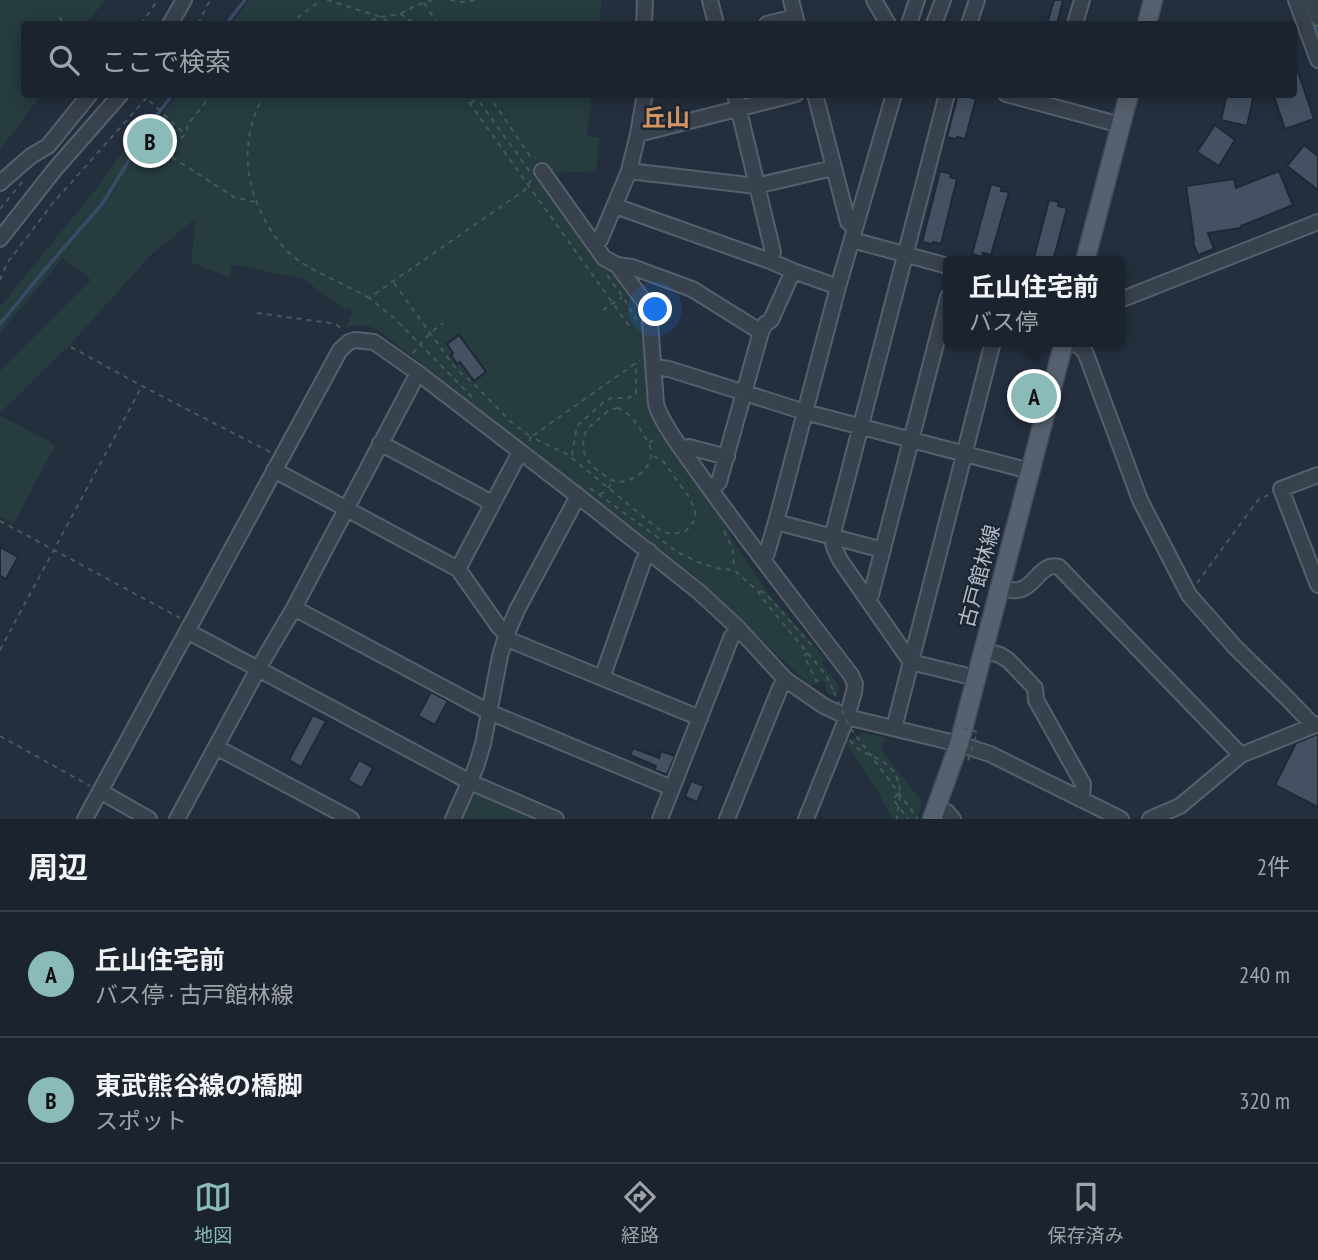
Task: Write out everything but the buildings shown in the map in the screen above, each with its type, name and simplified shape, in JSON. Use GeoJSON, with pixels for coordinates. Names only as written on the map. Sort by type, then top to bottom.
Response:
{"type":"FeatureCollection","features":[{"type":"Feature","properties":{"kind":"main road"},"geometry":{"type":"LineString","coordinates":[[1148,21],[1153,0]]}},
{"type":"Feature","properties":{"kind":"main road"},"geometry":{"type":"LineString","coordinates":[[1086,256],[1128,98]]}},
{"type":"Feature","properties":{"kind":"main road","name":"古戸館林線"},"geometry":{"type":"LineString","coordinates":[[934,813],[959,744],[1063,347]]}},
{"type":"Feature","properties":{"kind":"street"},"geometry":{"type":"LineString","coordinates":[[172,21],[184,0]]}},
{"type":"Feature","properties":{"kind":"street"},"geometry":{"type":"LineString","coordinates":[[644,21],[645,0]]}},
{"type":"Feature","properties":{"kind":"street"},"geometry":{"type":"LineString","coordinates":[[710,0],[715,21]]}},
{"type":"Feature","properties":{"kind":"street"},"geometry":{"type":"LineString","coordinates":[[791,0],[796,21]]}},
{"type":"Feature","properties":{"kind":"street"},"geometry":{"type":"LineString","coordinates":[[874,0],[886,21]]}},
{"type":"Feature","properties":{"kind":"street"},"geometry":{"type":"LineString","coordinates":[[910,21],[917,0]]}},
{"type":"Feature","properties":{"kind":"street"},"geometry":{"type":"LineString","coordinates":[[935,21],[943,0]]}},
{"type":"Feature","properties":{"kind":"street"},"geometry":{"type":"LineString","coordinates":[[969,21],[976,0]]}},
{"type":"Feature","properties":{"kind":"street"},"geometry":{"type":"LineString","coordinates":[[1076,21],[1082,0]]}},
{"type":"Feature","properties":{"kind":"street"},"geometry":{"type":"LineString","coordinates":[[1296,0],[1318,60]]}},
{"type":"Feature","properties":{"kind":"street"},"geometry":{"type":"LineString","coordinates":[[1311,0],[1318,18]]}},
{"type":"Feature","properties":{"kind":"street"},"geometry":{"type":"LineString","coordinates":[[0,183],[31,156],[48,146],[87,98]]}},
{"type":"Feature","properties":{"kind":"street"},"geometry":{"type":"LineString","coordinates":[[0,239],[56,168],[117,98]]}},
{"type":"Feature","properties":{"kind":"street"},"geometry":{"type":"LineString","coordinates":[[596,245],[629,171],[644,98]]}},
{"type":"Feature","properties":{"kind":"street"},"geometry":{"type":"LineString","coordinates":[[638,134],[736,102],[766,98]]}},
{"type":"Feature","properties":{"kind":"street"},"geometry":{"type":"LineString","coordinates":[[817,98],[853,234],[905,254],[943,265]]}},
{"type":"Feature","properties":{"kind":"street"},"geometry":{"type":"LineString","coordinates":[[764,559],[893,98]]}},
{"type":"Feature","properties":{"kind":"street"},"geometry":{"type":"LineString","coordinates":[[946,98],[832,537],[840,560],[911,662],[976,678]]}},
{"type":"Feature","properties":{"kind":"street"},"geometry":{"type":"LineString","coordinates":[[1034,98],[1055,101],[1121,125]]}},
{"type":"Feature","properties":{"kind":"street"},"geometry":{"type":"LineString","coordinates":[[736,102],[773,252],[770,261]]}},
{"type":"Feature","properties":{"kind":"street"},"geometry":{"type":"LineString","coordinates":[[539,164],[610,268],[622,274],[649,308],[649,363],[657,409],[711,490],[851,675],[855,684],[847,716],[806,819]]}},
{"type":"Feature","properties":{"kind":"street"},"geometry":{"type":"LineString","coordinates":[[629,171],[756,186],[834,168]]}},
{"type":"Feature","properties":{"kind":"street"},"geometry":{"type":"LineString","coordinates":[[615,206],[838,287]]}},
{"type":"Feature","properties":{"kind":"street"},"geometry":{"type":"LineString","coordinates":[[1125,298],[1318,222]]}},
{"type":"Feature","properties":{"kind":"street"},"geometry":{"type":"LineString","coordinates":[[610,268],[632,267],[692,289],[761,331]]}},
{"type":"Feature","properties":{"kind":"street"},"geometry":{"type":"LineString","coordinates":[[711,490],[719,482],[727,457],[761,331],[771,320],[793,271]]}},
{"type":"Feature","properties":{"kind":"street"},"geometry":{"type":"LineString","coordinates":[[867,599],[871,595],[943,316]]}},
{"type":"Feature","properties":{"kind":"street"},"geometry":{"type":"LineString","coordinates":[[85,819],[340,350],[349,342],[361,339],[374,342],[525,447],[583,492],[738,628],[786,680],[824,706],[847,716],[990,754],[1121,819]]}},
{"type":"Feature","properties":{"kind":"street"},"geometry":{"type":"LineString","coordinates":[[894,728],[992,347]]}},
{"type":"Feature","properties":{"kind":"street"},"geometry":{"type":"LineString","coordinates":[[1082,347],[1140,500],[1189,595],[1235,647],[1315,725],[1241,755],[1180,806],[1150,819]]}},
{"type":"Feature","properties":{"kind":"street"},"geometry":{"type":"LineString","coordinates":[[649,363],[806,412],[1030,471]]}},
{"type":"Feature","properties":{"kind":"street"},"geometry":{"type":"LineString","coordinates":[[177,819],[418,373]]}},
{"type":"Feature","properties":{"kind":"street"},"geometry":{"type":"LineString","coordinates":[[380,443],[492,503]]}},
{"type":"Feature","properties":{"kind":"street"},"geometry":{"type":"LineString","coordinates":[[458,569],[525,447]]}},
{"type":"Feature","properties":{"kind":"street"},"geometry":{"type":"LineString","coordinates":[[682,449],[688,447],[727,457]]}},
{"type":"Feature","properties":{"kind":"street"},"geometry":{"type":"LineString","coordinates":[[277,464],[346,509],[458,569],[512,641],[700,718]]}},
{"type":"Feature","properties":{"kind":"street"},"geometry":{"type":"LineString","coordinates":[[1318,475],[1281,489],[1312,553],[1318,585]]}},
{"type":"Feature","properties":{"kind":"street"},"geometry":{"type":"LineString","coordinates":[[453,819],[480,756],[506,636],[517,610],[583,492]]}},
{"type":"Feature","properties":{"kind":"street"},"geometry":{"type":"LineString","coordinates":[[776,522],[883,550]]}},
{"type":"Feature","properties":{"kind":"street"},"geometry":{"type":"LineString","coordinates":[[602,678],[649,551]]}},
{"type":"Feature","properties":{"kind":"street"},"geometry":{"type":"LineString","coordinates":[[999,589],[1019,591],[1048,567],[1059,567],[1241,755]]}},
{"type":"Feature","properties":{"kind":"street"},"geometry":{"type":"LineString","coordinates":[[293,608],[489,712],[672,788]]}},
{"type":"Feature","properties":{"kind":"street"},"geometry":{"type":"LineString","coordinates":[[189,627],[258,669],[470,782],[556,819]]}},
{"type":"Feature","properties":{"kind":"street"},"geometry":{"type":"LineString","coordinates":[[660,819],[738,628]]}},
{"type":"Feature","properties":{"kind":"street"},"geometry":{"type":"LineString","coordinates":[[983,650],[1008,660],[1035,688],[1036,700],[1083,784],[1082,800]]}},
{"type":"Feature","properties":{"kind":"street"},"geometry":{"type":"LineString","coordinates":[[727,819],[780,688],[786,680]]}},
{"type":"Feature","properties":{"kind":"street"},"geometry":{"type":"LineString","coordinates":[[216,747],[351,819]]}},
{"type":"Feature","properties":{"kind":"street"},"geometry":{"type":"LineString","coordinates":[[100,791],[145,818]]}},
{"type":"Feature","properties":{"kind":"street"},"geometry":{"type":"LineString","coordinates":[[934,813],[947,812],[953,819]]}},
{"type":"Feature","properties":{"kind":"path"},"geometry":{"type":"LineString","coordinates":[[143,21],[158,0]]}},
{"type":"Feature","properties":{"kind":"path"},"geometry":{"type":"LineString","coordinates":[[200,21],[210,0]]}},
{"type":"Feature","properties":{"kind":"path"},"geometry":{"type":"LineString","coordinates":[[293,21],[321,0]]}},
{"type":"Feature","properties":{"kind":"path"},"geometry":{"type":"LineString","coordinates":[[327,0],[387,21]]}},
{"type":"Feature","properties":{"kind":"path"},"geometry":{"type":"LineString","coordinates":[[370,21],[400,14],[433,0]]}},
{"type":"Feature","properties":{"kind":"path"},"geometry":{"type":"LineString","coordinates":[[450,0],[477,0]]}},
{"type":"Feature","properties":{"kind":"path"},"geometry":{"type":"LineString","coordinates":[[424,3],[436,21]]}},
{"type":"Feature","properties":{"kind":"path"},"geometry":{"type":"LineString","coordinates":[[400,14],[411,21]]}},
{"type":"Feature","properties":{"kind":"path"},"geometry":{"type":"LineString","coordinates":[[58,17],[61,21]]}},
{"type":"Feature","properties":{"kind":"path"},"geometry":{"type":"LineString","coordinates":[[186,134],[188,124],[209,98]]}},
{"type":"Feature","properties":{"kind":"path"},"geometry":{"type":"LineString","coordinates":[[262,98],[254,116],[247,161],[249,182],[268,226],[285,249],[302,263],[351,287],[394,318],[478,402]]}},
{"type":"Feature","properties":{"kind":"path"},"geometry":{"type":"LineString","coordinates":[[466,98],[632,330]]}},
{"type":"Feature","properties":{"kind":"path"},"geometry":{"type":"LineString","coordinates":[[369,298],[524,190],[533,177],[476,98],[470,103]]}},
{"type":"Feature","properties":{"kind":"path"},"geometry":{"type":"LineString","coordinates":[[491,98],[530,156],[539,164]]}},
{"type":"Feature","properties":{"kind":"path"},"geometry":{"type":"LineString","coordinates":[[0,280],[7,263],[52,203],[146,100],[186,134]]}},
{"type":"Feature","properties":{"kind":"path"},"geometry":{"type":"LineString","coordinates":[[186,134],[175,140],[169,150],[172,159],[234,197],[256,203]]}},
{"type":"Feature","properties":{"kind":"path"},"geometry":{"type":"LineString","coordinates":[[0,209],[25,178]]}},
{"type":"Feature","properties":{"kind":"path"},"geometry":{"type":"LineString","coordinates":[[610,268],[639,327]]}},
{"type":"Feature","properties":{"kind":"path"},"geometry":{"type":"LineString","coordinates":[[393,281],[456,369],[510,422],[531,437],[571,457],[657,528],[673,534],[685,531],[695,519],[695,510],[663,461],[651,455]]}},
{"type":"Feature","properties":{"kind":"path"},"geometry":{"type":"LineString","coordinates":[[603,310],[623,297]]}},
{"type":"Feature","properties":{"kind":"path"},"geometry":{"type":"LineString","coordinates":[[257,313],[337,325],[344,331],[349,342]]}},
{"type":"Feature","properties":{"kind":"path"},"geometry":{"type":"LineString","coordinates":[[410,356],[430,332],[443,323]]}},
{"type":"Feature","properties":{"kind":"path"},"geometry":{"type":"LineString","coordinates":[[71,347],[277,464]]}},
{"type":"Feature","properties":{"kind":"path"},"geometry":{"type":"LineString","coordinates":[[525,447],[531,437],[635,362],[649,363]]}},
{"type":"Feature","properties":{"kind":"path"},"geometry":{"type":"LineString","coordinates":[[571,457],[577,426],[592,411],[606,400],[634,395],[635,362]]}},
{"type":"Feature","properties":{"kind":"path"},"geometry":{"type":"LineString","coordinates":[[0,650],[142,386]]}},
{"type":"Feature","properties":{"kind":"path"},"geometry":{"type":"LineString","coordinates":[[617,408],[631,415],[649,443],[651,455],[647,467],[628,480],[613,481],[607,478],[587,460],[583,448],[586,430],[608,411],[617,408]]}},
{"type":"Feature","properties":{"kind":"path"},"geometry":{"type":"LineString","coordinates":[[592,411],[597,419]]}},
{"type":"Feature","properties":{"kind":"path"},"geometry":{"type":"LineString","coordinates":[[649,443],[659,436],[654,430]]}},
{"type":"Feature","properties":{"kind":"path"},"geometry":{"type":"LineString","coordinates":[[580,465],[587,460]]}},
{"type":"Feature","properties":{"kind":"path"},"geometry":{"type":"LineString","coordinates":[[594,500],[605,492],[613,481]]}},
{"type":"Feature","properties":{"kind":"path"},"geometry":{"type":"LineString","coordinates":[[1189,595],[1258,500],[1281,489]]}},
{"type":"Feature","properties":{"kind":"path"},"geometry":{"type":"LineString","coordinates":[[583,492],[599,495],[679,553],[700,563],[734,570],[765,593],[817,653]]}},
{"type":"Feature","properties":{"kind":"path"},"geometry":{"type":"LineString","coordinates":[[0,521],[189,627]]}},
{"type":"Feature","properties":{"kind":"path"},"geometry":{"type":"LineString","coordinates":[[720,523],[733,550],[734,570]]}},
{"type":"Feature","properties":{"kind":"path"},"geometry":{"type":"LineString","coordinates":[[653,533],[657,528]]}},
{"type":"Feature","properties":{"kind":"path"},"geometry":{"type":"LineString","coordinates":[[758,590],[826,675],[849,726],[918,819]]}},
{"type":"Feature","properties":{"kind":"path"},"geometry":{"type":"LineString","coordinates":[[808,652],[804,656],[817,682]]}},
{"type":"Feature","properties":{"kind":"path"},"geometry":{"type":"LineString","coordinates":[[953,725],[977,732],[968,761]]}},
{"type":"Feature","properties":{"kind":"path"},"geometry":{"type":"LineString","coordinates":[[858,733],[848,734],[856,748],[877,757],[896,775],[900,789],[897,819]]}},
{"type":"Feature","properties":{"kind":"path"},"geometry":{"type":"LineString","coordinates":[[0,736],[100,791]]}},
{"type":"Feature","properties":{"kind":"path"},"geometry":{"type":"LineString","coordinates":[[899,793],[893,799],[908,819]]}},
{"type":"Feature","properties":{"kind":"green space"},"geometry":{"type":"Polygon","coordinates":[[[0,0],[105,0],[88,21],[21,21],[21,98],[39,98],[0,150],[0,0]]]}},
{"type":"Feature","properties":{"kind":"green space"},"geometry":{"type":"Polygon","coordinates":[[[250,0],[602,0],[599,21],[233,21],[250,0]]]}},
{"type":"Feature","properties":{"kind":"green space"},"geometry":{"type":"Polygon","coordinates":[[[175,98],[592,98],[587,136],[599,138],[596,171],[559,173],[547,171],[545,165],[538,163],[539,180],[597,261],[613,269],[643,306],[651,407],[756,562],[725,522],[731,538],[769,594],[826,659],[822,663],[838,684],[839,691],[833,695],[829,694],[825,689],[826,683],[822,681],[810,686],[696,577],[378,330],[362,325],[346,328],[352,312],[348,307],[345,310],[303,279],[235,265],[231,266],[230,278],[191,262],[196,218],[150,256],[67,348],[0,413],[0,371],[91,280],[63,258],[0,333],[0,307],[100,184],[139,128],[148,134],[175,98]]]}},
{"type":"Feature","properties":{"kind":"green space"},"geometry":{"type":"Polygon","coordinates":[[[0,415],[55,445],[14,524],[0,516],[0,415]]]}},
{"type":"Feature","properties":{"kind":"green space"},"geometry":{"type":"Polygon","coordinates":[[[862,732],[885,738],[881,750],[922,802],[917,819],[892,819],[845,741],[860,736],[862,732]]]}},
{"type":"Feature","properties":{"kind":"green space"},"geometry":{"type":"Polygon","coordinates":[[[477,791],[535,815],[533,819],[460,819],[477,791]]]}},
{"type":"Feature","properties":{"kind":"waterway"},"geometry":{"type":"LineString","coordinates":[[228,21],[245,0]]}},
{"type":"Feature","properties":{"kind":"waterway"},"geometry":{"type":"LineString","coordinates":[[1314,20],[1318,31]]}},
{"type":"Feature","properties":{"kind":"waterway"},"geometry":{"type":"LineString","coordinates":[[0,324],[102,204],[170,98]]}},
{"type":"Feature","properties":{"kind":"place","name":"東武熊谷線の橋脚"},"geometry":{"type":"Point","coordinates":[150,141]}},
{"type":"Feature","properties":{"kind":"place","name":"丘山住宅前"},"geometry":{"type":"Point","coordinates":[1034,396]}},
{"type":"Feature","properties":{"kind":"district","name":"丘山"},"geometry":{"type":"Point","coordinates":[666,117]}}]}
